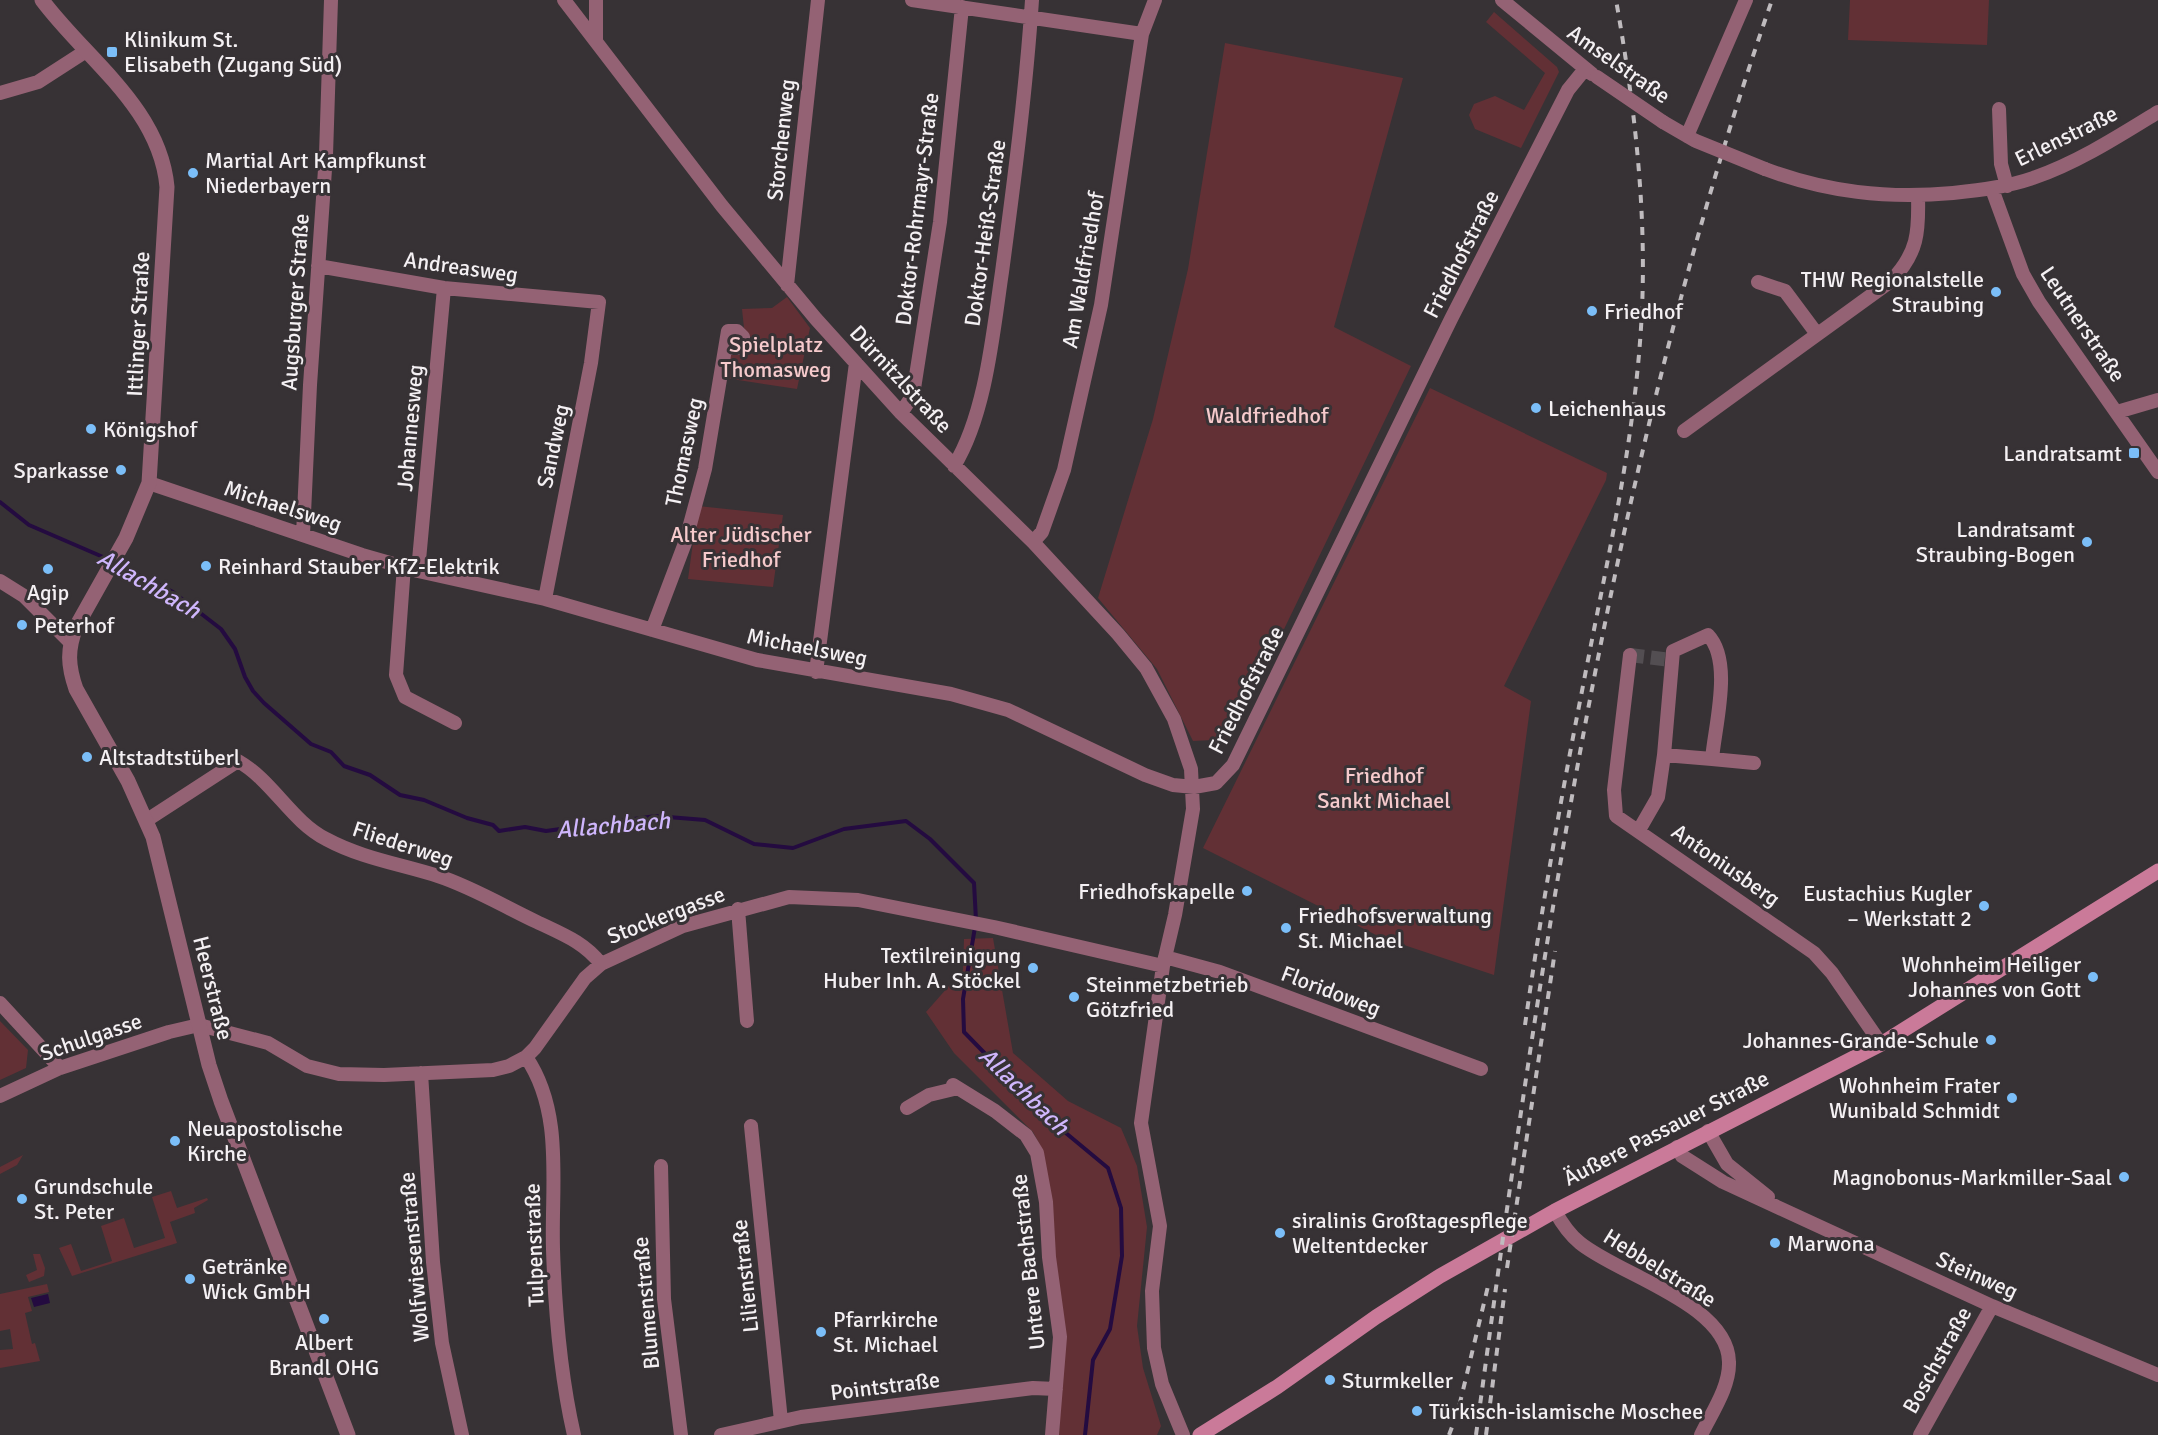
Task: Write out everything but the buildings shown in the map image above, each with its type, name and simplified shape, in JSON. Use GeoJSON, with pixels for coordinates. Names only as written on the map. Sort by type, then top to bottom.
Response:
{"type":"FeatureCollection","features":[{"type":"Feature","properties":{"kind":"main road","name":"Äußere Passauer Straße"},"geometry":{"type":"LineString","coordinates":[[1200,1435],[1277,1387],[1431,1282],[1555,1211],[1881,1044],[2158,871]]}},
{"type":"Feature","properties":{"kind":"street","name":"Ittlinger Straße"},"geometry":{"type":"LineString","coordinates":[[42,0],[136,108],[154,137],[166,177],[166,222],[149,483],[126,538],[76,627],[70,642]]}},
{"type":"Feature","properties":{"kind":"street","name":"Augsburger Straße"},"geometry":{"type":"LineString","coordinates":[[303,535],[327,143],[331,0]]}},
{"type":"Feature","properties":{"kind":"street","name":"Dürnitzlstraße"},"geometry":{"type":"LineString","coordinates":[[564,0],[722,206],[788,285],[901,413],[1033,542],[1146,668],[1174,719],[1188,759],[1194,787]]}},
{"type":"Feature","properties":{"kind":"street"},"geometry":{"type":"LineString","coordinates":[[596,0],[596,39]]}},
{"type":"Feature","properties":{"kind":"street","name":"Storchenweg"},"geometry":{"type":"LineString","coordinates":[[788,285],[818,0]]}},
{"type":"Feature","properties":{"kind":"street"},"geometry":{"type":"LineString","coordinates":[[912,0],[1142,34]]}},
{"type":"Feature","properties":{"kind":"street","name":"Doktor-Heiß-Straße"},"geometry":{"type":"LineString","coordinates":[[954,466],[967,445],[990,354],[1020,134],[1032,0]]}},
{"type":"Feature","properties":{"kind":"street","name":"Am Waldfriedhof"},"geometry":{"type":"LineString","coordinates":[[1033,542],[1042,532],[1064,470],[1101,305],[1142,34],[1155,0]]}},
{"type":"Feature","properties":{"kind":"street","name":"Amselstraße"},"geometry":{"type":"LineString","coordinates":[[1502,0],[1591,73],[1663,122],[1692,138],[1746,0]]}},
{"type":"Feature","properties":{"kind":"street","name":"Doktor-Rohrmayr-Straße"},"geometry":{"type":"LineString","coordinates":[[901,413],[913,395],[940,222],[962,7]]}},
{"type":"Feature","properties":{"kind":"street"},"geometry":{"type":"LineString","coordinates":[[0,93],[38,82],[86,51]]}},
{"type":"Feature","properties":{"kind":"street","name":"Friedhofstraße"},"geometry":{"type":"LineString","coordinates":[[1194,787],[1216,783],[1233,765],[1451,319],[1568,90],[1591,73]]}},
{"type":"Feature","properties":{"kind":"street"},"geometry":{"type":"LineString","coordinates":[[1999,109],[2001,164],[2007,186]]}},
{"type":"Feature","properties":{"kind":"street","name":"Erlenstraße"},"geometry":{"type":"LineString","coordinates":[[1692,138],[1765,169],[1809,184],[1859,194],[1918,196],[2007,186],[2061,166],[2158,112]]}},
{"type":"Feature","properties":{"kind":"street","name":"Leutnerstraße"},"geometry":{"type":"LineString","coordinates":[[1992,189],[2023,274],[2033,293],[2158,472]]}},
{"type":"Feature","properties":{"kind":"street"},"geometry":{"type":"LineString","coordinates":[[1684,431],[1892,281],[1905,266],[1919,228],[1918,196]]}},
{"type":"Feature","properties":{"kind":"street","name":"Andreasweg"},"geometry":{"type":"LineString","coordinates":[[318,266],[444,288],[599,302]]}},
{"type":"Feature","properties":{"kind":"street"},"geometry":{"type":"LineString","coordinates":[[1758,282],[1785,291],[1817,334]]}},
{"type":"Feature","properties":{"kind":"street","name":"Johannesweg"},"geometry":{"type":"LineString","coordinates":[[418,571],[444,288]]}},
{"type":"Feature","properties":{"kind":"street","name":"Sandweg"},"geometry":{"type":"LineString","coordinates":[[545,599],[591,363],[599,302]]}},
{"type":"Feature","properties":{"kind":"street","name":"Thomasweg"},"geometry":{"type":"LineString","coordinates":[[652,630],[685,543],[705,469],[725,348]]}},
{"type":"Feature","properties":{"kind":"street"},"geometry":{"type":"LineString","coordinates":[[816,672],[856,363]]}},
{"type":"Feature","properties":{"kind":"street"},"geometry":{"type":"LineString","coordinates":[[2117,412],[2158,400]]}},
{"type":"Feature","properties":{"kind":"street","name":"Michaelsweg"},"geometry":{"type":"LineString","coordinates":[[149,483],[418,571],[545,599],[758,660],[951,694],[1008,710],[1144,775],[1173,785],[1194,787]]}},
{"type":"Feature","properties":{"kind":"street"},"geometry":{"type":"LineString","coordinates":[[404,567],[396,675],[405,697],[455,723]]}},
{"type":"Feature","properties":{"kind":"street"},"geometry":{"type":"LineString","coordinates":[[0,581],[24,596],[70,642]]}},
{"type":"Feature","properties":{"kind":"street","name":"Antoniusberg"},"geometry":{"type":"LineString","coordinates":[[1639,830],[1658,797],[1673,651],[1708,635],[1715,645],[1722,667],[1712,759]]}},
{"type":"Feature","properties":{"kind":"street","name":"Heerstraße"},"geometry":{"type":"LineString","coordinates":[[70,642],[68,660],[76,689],[147,820],[153,837],[209,1065],[234,1139],[348,1435]]}},
{"type":"Feature","properties":{"kind":"street","name":"Antoniusberg"},"geometry":{"type":"LineString","coordinates":[[1630,655],[1614,807],[1616,816],[1814,953],[1832,973],[1881,1044]]}},
{"type":"Feature","properties":{"kind":"street"},"geometry":{"type":"LineString","coordinates":[[1664,755],[1754,763]]}},
{"type":"Feature","properties":{"kind":"street","name":"Fliederweg"},"geometry":{"type":"LineString","coordinates":[[147,820],[238,761],[256,771],[307,826],[327,840],[365,857],[440,877],[470,890],[582,943],[601,963]]}},
{"type":"Feature","properties":{"kind":"street"},"geometry":{"type":"LineString","coordinates":[[1183,1435],[1162,1384],[1154,1348],[1152,1291],[1161,1226],[1142,1123],[1164,962],[1190,836],[1194,787]]}},
{"type":"Feature","properties":{"kind":"street","name":"Stockergasse"},"geometry":{"type":"LineString","coordinates":[[526,1057],[585,978],[601,963],[683,926],[738,909],[789,897],[835,898],[994,927],[1164,962]]}},
{"type":"Feature","properties":{"kind":"street"},"geometry":{"type":"LineString","coordinates":[[738,909],[747,1021]]}},
{"type":"Feature","properties":{"kind":"street","name":"Floridoweg"},"geometry":{"type":"LineString","coordinates":[[1164,962],[1220,972],[1481,1069]]}},
{"type":"Feature","properties":{"kind":"street"},"geometry":{"type":"LineString","coordinates":[[0,1003],[60,1068]]}},
{"type":"Feature","properties":{"kind":"street"},"geometry":{"type":"LineString","coordinates":[[199,1025],[268,1043],[318,1071],[356,1074],[493,1070],[510,1066],[526,1057]]}},
{"type":"Feature","properties":{"kind":"street","name":"Schulgasse"},"geometry":{"type":"LineString","coordinates":[[0,1096],[60,1068],[169,1032],[199,1025]]}},
{"type":"Feature","properties":{"kind":"street","name":"Tulpenstraße"},"geometry":{"type":"LineString","coordinates":[[526,1057],[542,1084],[552,1131],[556,1307],[565,1388],[574,1435]]}},
{"type":"Feature","properties":{"kind":"street","name":"Wolfwiesenstraße"},"geometry":{"type":"LineString","coordinates":[[421,1073],[433,1268],[442,1343],[462,1435]]}},
{"type":"Feature","properties":{"kind":"street","name":"Untere Bachstraße"},"geometry":{"type":"LineString","coordinates":[[907,1108],[929,1095],[956,1086],[1026,1135],[1037,1153],[1047,1202],[1049,1257],[1060,1337],[1052,1435]]}},
{"type":"Feature","properties":{"kind":"street","name":"Lilienstraße"},"geometry":{"type":"LineString","coordinates":[[751,1126],[781,1421]]}},
{"type":"Feature","properties":{"kind":"street","name":"Steinweg"},"geometry":{"type":"LineString","coordinates":[[1708,1131],[1727,1164],[1782,1208]]}},
{"type":"Feature","properties":{"kind":"street","name":"Steinweg"},"geometry":{"type":"LineString","coordinates":[[1677,1147],[1682,1156],[1704,1172],[1992,1305],[2158,1375]]}},
{"type":"Feature","properties":{"kind":"street","name":"Blumenstraße"},"geometry":{"type":"LineString","coordinates":[[661,1166],[664,1299],[681,1435]]}},
{"type":"Feature","properties":{"kind":"street","name":"Hebbelstraße"},"geometry":{"type":"LineString","coordinates":[[1555,1211],[1579,1242],[1599,1257],[1681,1301],[1715,1328],[1725,1345],[1729,1363],[1725,1385],[1701,1435]]}},
{"type":"Feature","properties":{"kind":"street","name":"Boschstraße"},"geometry":{"type":"LineString","coordinates":[[1920,1435],[1992,1305]]}},
{"type":"Feature","properties":{"kind":"street","name":"Pointstraße"},"geometry":{"type":"LineString","coordinates":[[721,1435],[781,1421],[1033,1388],[1056,1389]]}},
{"type":"Feature","properties":{"kind":"green space"},"geometry":{"type":"Polygon","coordinates":[[[1850,0],[1989,0],[1987,45],[1848,40],[1850,0]]]}},
{"type":"Feature","properties":{"kind":"green space"},"geometry":{"type":"Polygon","coordinates":[[[1494,12],[1557,67],[1559,72],[1521,148],[1475,129],[1469,115],[1474,104],[1495,96],[1524,110],[1545,73],[1486,22],[1494,12]]]}},
{"type":"Feature","properties":{"kind":"green space","name":"Waldfriedhof"},"geometry":{"type":"Polygon","coordinates":[[[1225,43],[1403,78],[1334,327],[1411,366],[1231,739],[1193,741],[1157,669],[1098,598],[1153,419],[1188,269],[1225,43]]]}},
{"type":"Feature","properties":{"kind":"green space","name":"Spielplatz Thomasweg"},"geometry":{"type":"Polygon","coordinates":[[[787,297],[810,328],[797,389],[725,378],[728,353],[742,355],[753,340],[744,328],[742,309],[772,308],[787,297]]]}},
{"type":"Feature","properties":{"kind":"green space","name":"Friedhof Sankt Michael"},"geometry":{"type":"Polygon","coordinates":[[[1430,388],[1607,473],[1606,480],[1504,686],[1531,701],[1494,975],[1380,937],[1203,848],[1430,388]]]}},
{"type":"Feature","properties":{"kind":"green space","name":"Alter Jüdischer Friedhof"},"geometry":{"type":"Polygon","coordinates":[[[698,506],[783,515],[773,587],[688,579],[698,506]]]}},
{"type":"Feature","properties":{"kind":"green space"},"geometry":{"type":"Polygon","coordinates":[[[993,938],[1013,1053],[1068,1101],[1121,1128],[1137,1166],[1147,1227],[1137,1326],[1143,1368],[1161,1426],[1157,1435],[1059,1435],[1064,1335],[1043,1151],[1033,1132],[954,1053],[926,1012],[963,970],[964,939],[993,938]]]}},
{"type":"Feature","properties":{"kind":"green space"},"geometry":{"type":"Polygon","coordinates":[[[0,1021],[28,1050],[26,1068],[0,1080],[0,1021]]]}},
{"type":"Feature","properties":{"kind":"green space"},"geometry":{"type":"Polygon","coordinates":[[[23,1155],[17,1165],[0,1174],[0,1167],[23,1155]]]}},
{"type":"Feature","properties":{"kind":"green space"},"geometry":{"type":"Polygon","coordinates":[[[171,1191],[177,1208],[207,1198],[208,1200],[194,1208],[195,1213],[170,1222],[177,1243],[72,1276],[59,1248],[71,1244],[81,1271],[112,1261],[101,1226],[124,1218],[134,1248],[165,1238],[152,1197],[171,1191]]]}},
{"type":"Feature","properties":{"kind":"green space"},"geometry":{"type":"Polygon","coordinates":[[[33,1254],[40,1254],[45,1268],[44,1276],[29,1282],[26,1275],[37,1270],[33,1254]]]}},
{"type":"Feature","properties":{"kind":"green space"},"geometry":{"type":"Polygon","coordinates":[[[47,1284],[49,1292],[28,1297],[32,1311],[25,1313],[32,1344],[35,1343],[40,1361],[0,1368],[0,1350],[13,1349],[10,1329],[0,1331],[0,1294],[47,1284]]]}},
{"type":"Feature","properties":{"kind":"shaded area"},"geometry":{"type":"Polygon","coordinates":[[[48,1294],[50,1303],[34,1307],[31,1298],[48,1294]]]}},
{"type":"Feature","properties":{"kind":"waterway","name":"Allachbach"},"geometry":{"type":"LineString","coordinates":[[0,502],[29,525],[110,560]]}},
{"type":"Feature","properties":{"kind":"waterway","name":"Allachbach"},"geometry":{"type":"LineString","coordinates":[[117,564],[173,592],[221,629],[235,649],[245,677],[253,691],[311,744],[331,752],[344,766],[370,775],[400,795],[424,800],[467,818],[493,825],[499,831],[525,827],[546,831],[656,816],[705,820],[754,844],[793,848],[844,829],[906,821],[930,839],[974,883],[976,920]]}},
{"type":"Feature","properties":{"kind":"waterway","name":"Allachbach"},"geometry":{"type":"LineString","coordinates":[[975,927],[963,999],[964,1032],[1049,1119],[1108,1168],[1121,1208],[1122,1256],[1110,1329],[1093,1360],[1085,1435]]}},
{"type":"Feature","properties":{"kind":"tunnel"},"geometry":{"type":"LineString","coordinates":[[1630,655],[1671,660]]}},
{"type":"Feature","properties":{"kind":"railway"},"geometry":{"type":"LineString","coordinates":[[1525,1025],[1559,816],[1623,474],[1640,342],[1642,213],[1635,128],[1616,0]]}},
{"type":"Feature","properties":{"kind":"railway"},"geometry":{"type":"LineString","coordinates":[[1476,1435],[1527,1072],[1556,890],[1588,710],[1625,530],[1667,351],[1716,175],[1772,0]]}},
{"type":"Feature","properties":{"kind":"railway"},"geometry":{"type":"LineString","coordinates":[[1507,1268],[1555,951]]}},
{"type":"Feature","properties":{"kind":"railway"},"geometry":{"type":"LineString","coordinates":[[1449,1435],[1458,1411],[1489,1282]]}},
{"type":"Feature","properties":{"kind":"railway"},"geometry":{"type":"LineString","coordinates":[[1486,1435],[1505,1289]]}},
{"type":"Feature","properties":{"kind":"place","name":"Klinikum St. Elisabeth (Zugang Süd)"},"geometry":{"type":"Point","coordinates":[112,52]}},
{"type":"Feature","properties":{"kind":"place","name":"Martial Art Kampfkunst Niederbayern"},"geometry":{"type":"Point","coordinates":[193,173]}},
{"type":"Feature","properties":{"kind":"place","name":"THW Regionalstelle Straubing"},"geometry":{"type":"Point","coordinates":[1996,292]}},
{"type":"Feature","properties":{"kind":"place","name":"Friedhof"},"geometry":{"type":"Point","coordinates":[1592,311]}},
{"type":"Feature","properties":{"kind":"place","name":"Leichenhaus"},"geometry":{"type":"Point","coordinates":[1536,408]}},
{"type":"Feature","properties":{"kind":"place","name":"Königshof"},"geometry":{"type":"Point","coordinates":[91,429]}},
{"type":"Feature","properties":{"kind":"place","name":"Landratsamt"},"geometry":{"type":"Point","coordinates":[2134,453]}},
{"type":"Feature","properties":{"kind":"place","name":"Sparkasse"},"geometry":{"type":"Point","coordinates":[121,470]}},
{"type":"Feature","properties":{"kind":"place","name":"Landratsamt Straubing-Bogen"},"geometry":{"type":"Point","coordinates":[2087,542]}},
{"type":"Feature","properties":{"kind":"place","name":"Reinhard Stauber KfZ-Elektrik"},"geometry":{"type":"Point","coordinates":[206,566]}},
{"type":"Feature","properties":{"kind":"place","name":"Agip"},"geometry":{"type":"Point","coordinates":[48,569]}},
{"type":"Feature","properties":{"kind":"place","name":"Peterhof"},"geometry":{"type":"Point","coordinates":[22,625]}},
{"type":"Feature","properties":{"kind":"place","name":"Altstadtstüberl"},"geometry":{"type":"Point","coordinates":[87,757]}},
{"type":"Feature","properties":{"kind":"place","name":"Friedhofskapelle"},"geometry":{"type":"Point","coordinates":[1247,891]}},
{"type":"Feature","properties":{"kind":"place","name":"Eustachius Kugler – Werkstatt 2"},"geometry":{"type":"Point","coordinates":[1984,906]}},
{"type":"Feature","properties":{"kind":"place","name":"Friedhofsverwaltung St. Michael"},"geometry":{"type":"Point","coordinates":[1286,928]}},
{"type":"Feature","properties":{"kind":"place","name":"Textilreinigung Huber Inh. A. Stöckel"},"geometry":{"type":"Point","coordinates":[1033,968]}},
{"type":"Feature","properties":{"kind":"place","name":"Wohnheim Heiliger Johannes von Gott"},"geometry":{"type":"Point","coordinates":[2093,977]}},
{"type":"Feature","properties":{"kind":"place","name":"Steinmetzbetrieb Götzfried"},"geometry":{"type":"Point","coordinates":[1074,997]}},
{"type":"Feature","properties":{"kind":"place","name":"Johannes-Grande-Schule"},"geometry":{"type":"Point","coordinates":[1991,1040]}},
{"type":"Feature","properties":{"kind":"place","name":"Wohnheim Frater Wunibald Schmidt"},"geometry":{"type":"Point","coordinates":[2012,1098]}},
{"type":"Feature","properties":{"kind":"place","name":"Neuapostolische Kirche"},"geometry":{"type":"Point","coordinates":[175,1141]}},
{"type":"Feature","properties":{"kind":"place","name":"Magnobonus-Markmiller-Saal"},"geometry":{"type":"Point","coordinates":[2124,1177]}},
{"type":"Feature","properties":{"kind":"place","name":"Grundschule St. Peter"},"geometry":{"type":"Point","coordinates":[22,1199]}},
{"type":"Feature","properties":{"kind":"place","name":"siralinis Großtagespflege Weltentdecker"},"geometry":{"type":"Point","coordinates":[1280,1233]}},
{"type":"Feature","properties":{"kind":"place","name":"Marwona"},"geometry":{"type":"Point","coordinates":[1775,1243]}},
{"type":"Feature","properties":{"kind":"place","name":"Getränke Wick GmbH"},"geometry":{"type":"Point","coordinates":[190,1279]}},
{"type":"Feature","properties":{"kind":"place","name":"Albert Brandl OHG"},"geometry":{"type":"Point","coordinates":[324,1319]}},
{"type":"Feature","properties":{"kind":"place","name":"Pfarrkirche St. Michael"},"geometry":{"type":"Point","coordinates":[821,1332]}},
{"type":"Feature","properties":{"kind":"place","name":"Sturmkeller"},"geometry":{"type":"Point","coordinates":[1330,1380]}},
{"type":"Feature","properties":{"kind":"place","name":"Türkisch-islamische Moschee"},"geometry":{"type":"Point","coordinates":[1417,1411]}}]}
